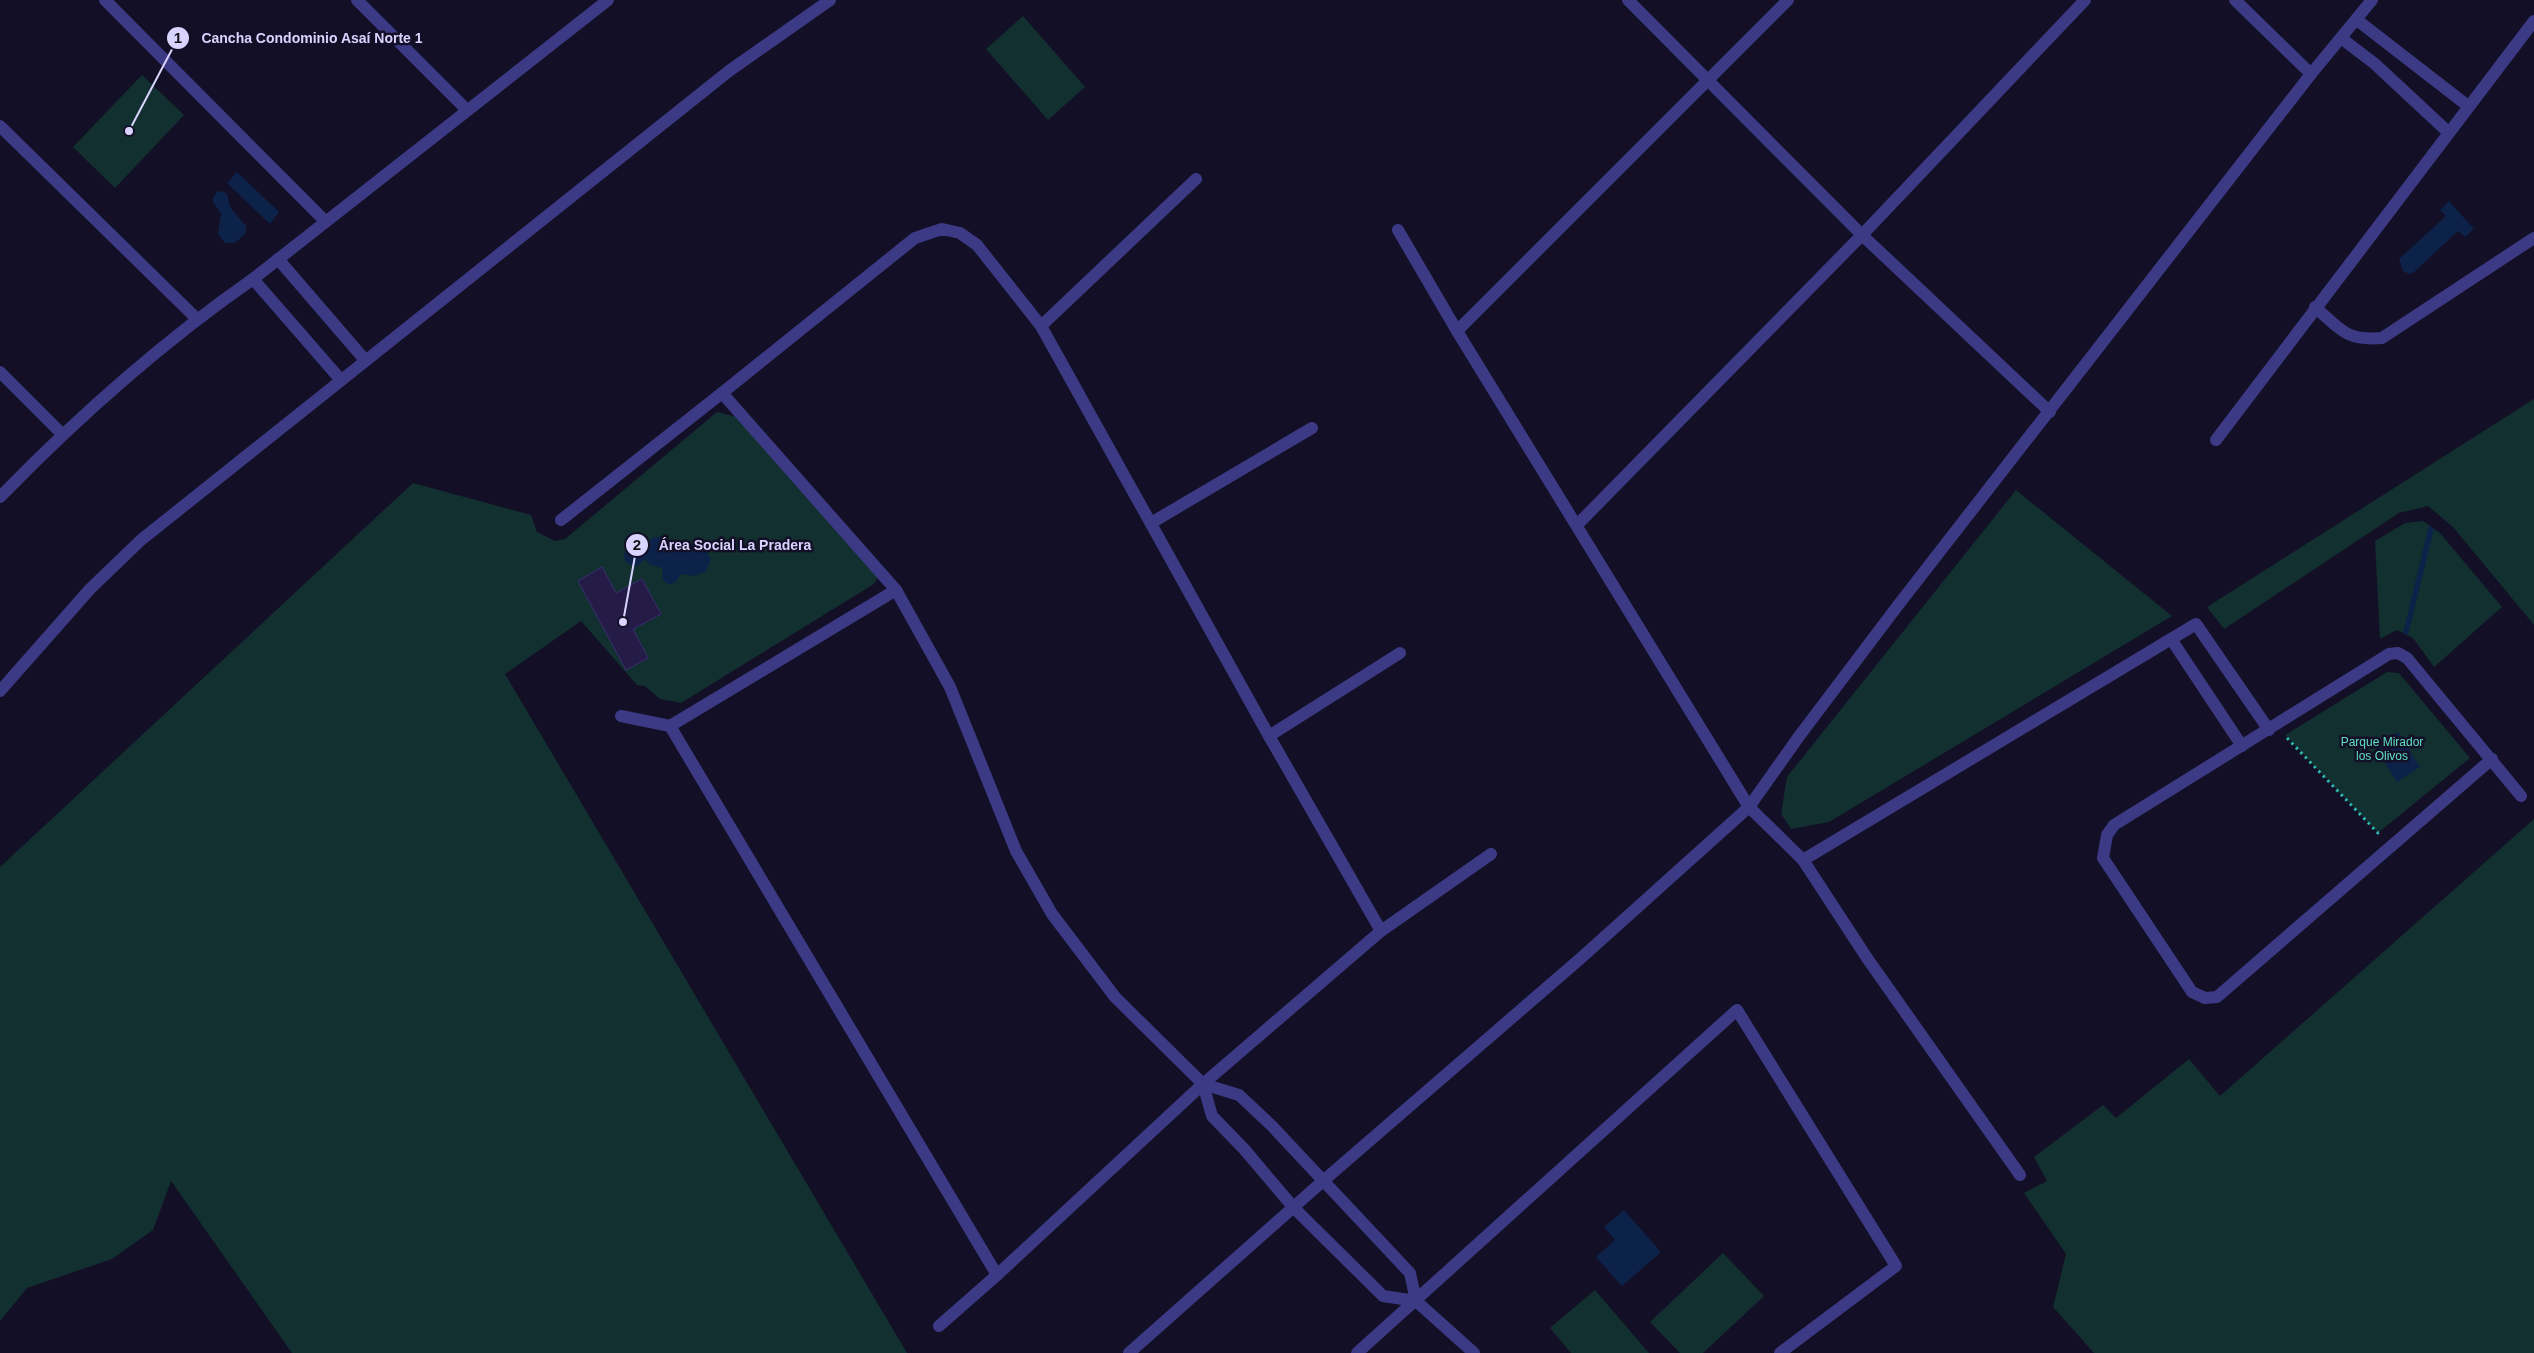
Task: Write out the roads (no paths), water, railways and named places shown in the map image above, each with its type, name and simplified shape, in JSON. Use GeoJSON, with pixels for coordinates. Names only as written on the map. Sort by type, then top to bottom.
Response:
{"type":"FeatureCollection","features":[{"type":"Feature","properties":{"kind":"street"},"geometry":{"type":"LineString","coordinates":[[106,0],[325,221]]}},
{"type":"Feature","properties":{"kind":"street"},"geometry":{"type":"LineString","coordinates":[[357,0],[467,110]]}},
{"type":"Feature","properties":{"kind":"street"},"geometry":{"type":"LineString","coordinates":[[0,691],[90,588],[140,540],[729,71],[830,0]]}},
{"type":"Feature","properties":{"kind":"street"},"geometry":{"type":"LineString","coordinates":[[1628,0],[1862,235],[2050,412]]}},
{"type":"Feature","properties":{"kind":"street"},"geometry":{"type":"LineString","coordinates":[[1456,331],[1788,0]]}},
{"type":"Feature","properties":{"kind":"street"},"geometry":{"type":"LineString","coordinates":[[1577,525],[1862,235],[2085,0]]}},
{"type":"Feature","properties":{"kind":"street"},"geometry":{"type":"LineString","coordinates":[[2235,0],[2311,74]]}},
{"type":"Feature","properties":{"kind":"street"},"geometry":{"type":"LineString","coordinates":[[1129,1353],[1294,1208],[1323,1180],[1581,958],[1749,807],[1800,735],[1899,604],[2311,74],[2358,20],[2372,0]]}},
{"type":"Feature","properties":{"kind":"street"},"geometry":{"type":"LineString","coordinates":[[0,497],[62,434],[196,318],[253,279],[604,1]]}},
{"type":"Feature","properties":{"kind":"street"},"geometry":{"type":"LineString","coordinates":[[2358,20],[2468,106]]}},
{"type":"Feature","properties":{"kind":"street"},"geometry":{"type":"LineString","coordinates":[[2216,440],[2315,307],[2534,21]]}},
{"type":"Feature","properties":{"kind":"street"},"geometry":{"type":"LineString","coordinates":[[2342,38],[2375,64],[2448,132]]}},
{"type":"Feature","properties":{"kind":"street"},"geometry":{"type":"LineString","coordinates":[[0,126],[196,318]]}},
{"type":"Feature","properties":{"kind":"street"},"geometry":{"type":"LineString","coordinates":[[1041,326],[1196,179]]}},
{"type":"Feature","properties":{"kind":"street"},"geometry":{"type":"LineString","coordinates":[[561,520],[915,238],[942,229],[960,233],[978,245],[1041,326],[1269,736],[1381,931]]}},
{"type":"Feature","properties":{"kind":"street"},"geometry":{"type":"LineString","coordinates":[[1398,230],[1456,331],[1749,807],[1803,860],[1868,958],[2020,1175]]}},
{"type":"Feature","properties":{"kind":"street"},"geometry":{"type":"LineString","coordinates":[[2315,307],[2348,336],[2366,339],[2382,338],[2534,238]]}},
{"type":"Feature","properties":{"kind":"street"},"geometry":{"type":"LineString","coordinates":[[278,259],[365,360]]}},
{"type":"Feature","properties":{"kind":"street"},"geometry":{"type":"LineString","coordinates":[[253,279],[340,379]]}},
{"type":"Feature","properties":{"kind":"street"},"geometry":{"type":"LineString","coordinates":[[0,372],[62,434]]}},
{"type":"Feature","properties":{"kind":"street"},"geometry":{"type":"LineString","coordinates":[[722,393],[896,590],[913,617],[950,687],[1016,851],[1052,914],[1115,997],[1203,1084],[1239,1095],[1272,1126],[1410,1273],[1416,1302]]}},
{"type":"Feature","properties":{"kind":"street"},"geometry":{"type":"LineString","coordinates":[[1151,523],[1312,428]]}},
{"type":"Feature","properties":{"kind":"street"},"geometry":{"type":"LineString","coordinates":[[621,716],[670,726],[896,590]]}},
{"type":"Feature","properties":{"kind":"street"},"geometry":{"type":"LineString","coordinates":[[1803,860],[2196,624],[2269,730]]}},
{"type":"Feature","properties":{"kind":"street"},"geometry":{"type":"LineString","coordinates":[[2170,639],[2242,746]]}},
{"type":"Feature","properties":{"kind":"street"},"geometry":{"type":"LineString","coordinates":[[1269,736],[1400,653]]}},
{"type":"Feature","properties":{"kind":"street"},"geometry":{"type":"LineString","coordinates":[[2492,759],[2217,996],[2205,998],[2192,992],[2104,858],[2104,846],[2107,836],[2114,825],[2389,654],[2398,653],[2407,658],[2492,759],[2521,796]]}},
{"type":"Feature","properties":{"kind":"street"},"geometry":{"type":"LineString","coordinates":[[670,726],[997,1275]]}},
{"type":"Feature","properties":{"kind":"street"},"geometry":{"type":"LineString","coordinates":[[940,1326],[1203,1084],[1381,931],[1492,854]]}},
{"type":"Feature","properties":{"kind":"street"},"geometry":{"type":"LineString","coordinates":[[1357,1353],[1416,1302],[1737,1010],[1896,1266],[1780,1353]]}},
{"type":"Feature","properties":{"kind":"street"},"geometry":{"type":"LineString","coordinates":[[1203,1084],[1212,1116],[1244,1149],[1294,1208],[1383,1296],[1416,1302],[1474,1353]]}},
{"type":"Feature","properties":{"kind":"water"},"geometry":{"type":"Polygon","coordinates":[[[237,172],[279,212],[270,224],[227,183],[237,172]]]}},
{"type":"Feature","properties":{"kind":"water"},"geometry":{"type":"Polygon","coordinates":[[[222,191],[227,194],[230,207],[246,226],[246,233],[235,243],[225,243],[218,234],[221,214],[212,200],[217,192],[222,191]]]}},
{"type":"Feature","properties":{"kind":"water"},"geometry":{"type":"Polygon","coordinates":[[[2449,201],[2474,229],[2465,237],[2458,231],[2414,272],[2409,274],[2403,271],[2399,259],[2446,216],[2440,210],[2449,201]]]}},
{"type":"Feature","properties":{"kind":"water"},"geometry":{"type":"Polygon","coordinates":[[[2429,525],[2434,529],[2408,635],[2403,633],[2429,525]]]}},
{"type":"Feature","properties":{"kind":"water"},"geometry":{"type":"Polygon","coordinates":[[[663,536],[680,548],[688,544],[703,545],[711,559],[706,571],[695,576],[681,574],[676,582],[669,585],[663,580],[662,568],[650,565],[645,559],[637,566],[632,566],[625,561],[625,552],[629,548],[645,549],[652,538],[663,536]]]}},
{"type":"Feature","properties":{"kind":"water"},"geometry":{"type":"Polygon","coordinates":[[[2398,732],[2420,767],[2397,782],[2375,747],[2398,732]]]}},
{"type":"Feature","properties":{"kind":"water"},"geometry":{"type":"Polygon","coordinates":[[[1624,1210],[1661,1252],[1622,1286],[1596,1257],[1615,1240],[1604,1227],[1624,1210]]]}},
{"type":"Feature","properties":{"kind":"place","name":"Cancha Condominio Asaí Norte 1"},"geometry":{"type":"Point","coordinates":[129,131]}},
{"type":"Feature","properties":{"kind":"place","name":"Área Social La Pradera"},"geometry":{"type":"Point","coordinates":[623,622]}},
{"type":"Feature","properties":{"kind":"park label","name":"Parque Mirador los Olivos"},"geometry":{"type":"Point","coordinates":[2382,749]}}]}
